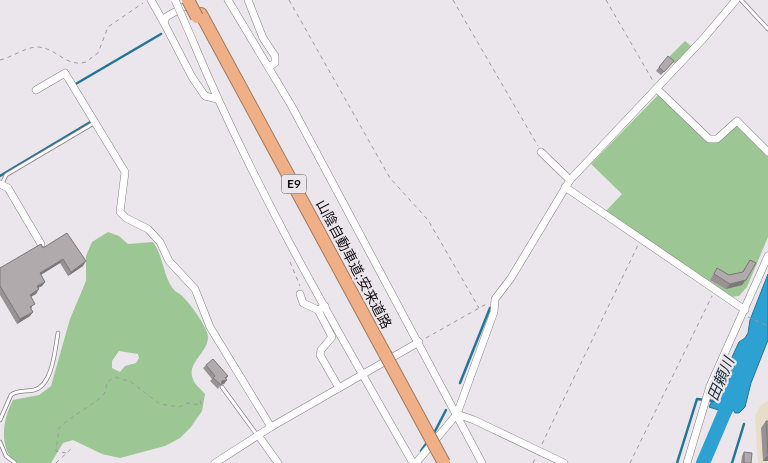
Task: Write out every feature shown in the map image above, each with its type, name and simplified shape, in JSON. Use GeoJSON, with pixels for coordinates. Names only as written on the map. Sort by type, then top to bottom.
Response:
{"type":"FeatureCollection","features":[{"type":"Feature","properties":{"kind":"highway","name":"山陰自動車道;安来道路"},"geometry":{"type":"LineString","coordinates":[[188,0],[199,15],[383,356],[444,463]]}},
{"type":"Feature","properties":{"kind":"highway","name":"山陰自動車道;安来道路"},"geometry":{"type":"LineString","coordinates":[[194,0],[199,15]]}},
{"type":"Feature","properties":{"kind":"highway","name":"山陰自動車道;安来道路"},"geometry":{"type":"LineString","coordinates":[[383,356],[436,463]]}},
{"type":"Feature","properties":{"kind":"street"},"geometry":{"type":"LineString","coordinates":[[150,0],[192,77],[205,96],[216,99]]}},
{"type":"Feature","properties":{"kind":"street"},"geometry":{"type":"LineString","coordinates":[[175,0],[216,99],[322,308],[415,463],[456,414],[494,312],[495,299],[511,278],[565,187],[657,89],[736,0]]}},
{"type":"Feature","properties":{"kind":"street"},"geometry":{"type":"LineString","coordinates":[[164,23],[166,17],[194,0]]}},
{"type":"Feature","properties":{"kind":"street"},"geometry":{"type":"LineString","coordinates":[[228,0],[269,67],[419,342],[482,463]]}},
{"type":"Feature","properties":{"kind":"street"},"geometry":{"type":"LineString","coordinates":[[248,0],[263,38],[275,56],[275,63],[269,67]]}},
{"type":"Feature","properties":{"kind":"street"},"geometry":{"type":"LineString","coordinates":[[36,90],[65,73],[125,172],[120,212],[126,218],[142,224],[148,229],[160,242],[169,262],[195,289],[210,327],[271,426]]}},
{"type":"Feature","properties":{"kind":"street"},"geometry":{"type":"LineString","coordinates":[[657,89],[709,139],[717,139],[737,121],[768,152]]}},
{"type":"Feature","properties":{"kind":"street"},"geometry":{"type":"LineString","coordinates":[[541,152],[570,180]]}},
{"type":"Feature","properties":{"kind":"street"},"geometry":{"type":"LineString","coordinates":[[1,184],[8,188],[41,244]]}},
{"type":"Feature","properties":{"kind":"street"},"geometry":{"type":"LineString","coordinates":[[565,187],[744,313]]}},
{"type":"Feature","properties":{"kind":"street"},"geometry":{"type":"LineString","coordinates":[[687,463],[710,386],[768,256]]}},
{"type":"Feature","properties":{"kind":"street"},"geometry":{"type":"LineString","coordinates":[[300,294],[303,303],[322,308]]}},
{"type":"Feature","properties":{"kind":"street"},"geometry":{"type":"LineString","coordinates":[[322,308],[332,337],[321,350],[320,355],[339,388]]}},
{"type":"Feature","properties":{"kind":"street"},"geometry":{"type":"LineString","coordinates":[[214,463],[271,426],[419,342]]}},
{"type":"Feature","properties":{"kind":"street"},"geometry":{"type":"LineString","coordinates":[[456,414],[474,420],[564,463]]}},
{"type":"Feature","properties":{"kind":"street"},"geometry":{"type":"LineString","coordinates":[[258,435],[278,463]]}},
{"type":"Feature","properties":{"kind":"lane"},"geometry":{"type":"LineString","coordinates":[[741,0],[768,29]]}},
{"type":"Feature","properties":{"kind":"lane"},"geometry":{"type":"LineString","coordinates":[[1,184],[6,175],[95,122]]}},
{"type":"Feature","properties":{"kind":"lane"},"geometry":{"type":"LineString","coordinates":[[0,420],[14,392],[36,390],[44,385],[58,333]]}},
{"type":"Feature","properties":{"kind":"lane"},"geometry":{"type":"LineString","coordinates":[[222,387],[258,435]]}},
{"type":"Feature","properties":{"kind":"lane"},"geometry":{"type":"LineString","coordinates":[[0,442],[6,456],[15,463]]}},
{"type":"Feature","properties":{"kind":"path"},"geometry":{"type":"LineString","coordinates":[[0,60],[32,48],[40,47],[55,52],[69,62],[86,62],[98,53],[108,27],[150,0]]}},
{"type":"Feature","properties":{"kind":"path"},"geometry":{"type":"LineString","coordinates":[[289,0],[390,178],[428,220],[480,308]]}},
{"type":"Feature","properties":{"kind":"path"},"geometry":{"type":"LineString","coordinates":[[453,0],[541,152]]}},
{"type":"Feature","properties":{"kind":"path"},"geometry":{"type":"LineString","coordinates":[[606,0],[657,89]]}},
{"type":"Feature","properties":{"kind":"path"},"geometry":{"type":"LineString","coordinates":[[533,463],[630,259],[642,240]]}},
{"type":"Feature","properties":{"kind":"path"},"geometry":{"type":"LineString","coordinates":[[290,262],[300,283],[300,294]]}},
{"type":"Feature","properties":{"kind":"path"},"geometry":{"type":"LineString","coordinates":[[630,463],[707,303],[715,291]]}},
{"type":"Feature","properties":{"kind":"path"},"geometry":{"type":"LineString","coordinates":[[419,342],[495,299]]}},
{"type":"Feature","properties":{"kind":"path"},"geometry":{"type":"LineString","coordinates":[[744,313],[768,326]]}},
{"type":"Feature","properties":{"kind":"path"},"geometry":{"type":"LineString","coordinates":[[66,453],[56,451],[59,428],[80,410],[99,400],[104,394],[107,382],[115,377],[132,382],[160,404],[179,407],[188,403],[201,405],[200,399]]}},
{"type":"Feature","properties":{"kind":"path"},"geometry":{"type":"LineString","coordinates":[[56,463],[73,447]]}},
{"type":"Feature","properties":{"kind":"shaded area"},"geometry":{"type":"Polygon","coordinates":[[[768,401],[768,463],[758,463],[755,416],[760,406],[768,401]]]}},
{"type":"Feature","properties":{"kind":"green space"},"geometry":{"type":"Polygon","coordinates":[[[685,41],[692,47],[676,65],[668,58],[685,41]]]}},
{"type":"Feature","properties":{"kind":"green space"},"geometry":{"type":"Polygon","coordinates":[[[659,94],[711,143],[717,142],[734,124],[739,125],[768,156],[768,237],[747,287],[739,296],[730,297],[606,211],[622,194],[591,164],[659,94]]]}},
{"type":"Feature","properties":{"kind":"green space"},"geometry":{"type":"Polygon","coordinates":[[[108,232],[119,236],[128,244],[153,242],[157,248],[171,286],[191,306],[207,333],[208,337],[205,348],[192,368],[195,383],[205,394],[202,411],[191,427],[180,438],[165,446],[120,458],[102,454],[73,440],[63,443],[51,463],[19,463],[9,455],[6,449],[4,428],[7,414],[13,400],[39,395],[51,386],[70,319],[86,281],[86,256],[92,242],[108,232]],[[119,351],[112,361],[112,368],[120,372],[125,366],[136,363],[139,358],[138,354],[119,351]]]}},
{"type":"Feature","properties":{"kind":"water"},"geometry":{"type":"Polygon","coordinates":[[[768,274],[768,340],[751,383],[745,407],[739,413],[735,413],[733,409],[731,414],[709,407],[739,342],[748,333],[750,320],[768,274]]]}},
{"type":"Feature","properties":{"kind":"building"},"geometry":{"type":"Polygon","coordinates":[[[668,56],[674,61],[664,72],[659,67],[668,56]]]}},
{"type":"Feature","properties":{"kind":"building"},"geometry":{"type":"Polygon","coordinates":[[[67,233],[86,261],[71,272],[63,259],[40,273],[45,282],[37,286],[39,289],[30,295],[35,304],[30,307],[33,312],[20,319],[0,286],[0,268],[41,244],[43,248],[67,233]]]}},
{"type":"Feature","properties":{"kind":"building"},"geometry":{"type":"Polygon","coordinates":[[[750,260],[756,263],[746,280],[730,284],[714,274],[717,268],[729,275],[743,272],[750,260]]]}},
{"type":"Feature","properties":{"kind":"building"},"geometry":{"type":"Polygon","coordinates":[[[213,359],[228,376],[225,378],[227,380],[222,381],[221,385],[213,378],[215,376],[206,365],[213,359]]]}},
{"type":"Feature","properties":{"kind":"building"},"geometry":{"type":"Polygon","coordinates":[[[766,421],[768,421],[768,454],[766,421]]]}},
{"type":"Feature","properties":{"kind":"building"},"geometry":{"type":"Polygon","coordinates":[[[744,452],[752,453],[751,463],[744,463],[744,452]]]}},
{"type":"Feature","properties":{"kind":"waterway"},"geometry":{"type":"LineString","coordinates":[[74,85],[161,34]]}},
{"type":"Feature","properties":{"kind":"waterway"},"geometry":{"type":"LineString","coordinates":[[0,176],[92,121]]}},
{"type":"Feature","properties":{"kind":"waterway"},"geometry":{"type":"LineString","coordinates":[[460,383],[490,308]]}},
{"type":"Feature","properties":{"kind":"waterway","name":"田頼川"},"geometry":{"type":"LineString","coordinates":[[703,463],[732,395]]}},
{"type":"Feature","properties":{"kind":"waterway"},"geometry":{"type":"LineString","coordinates":[[677,463],[697,399],[714,401]]}},
{"type":"Feature","properties":{"kind":"waterway"},"geometry":{"type":"LineString","coordinates":[[433,435],[446,410]]}},
{"type":"Feature","properties":{"kind":"waterway"},"geometry":{"type":"LineString","coordinates":[[732,463],[744,424]]}},
{"type":"Feature","properties":{"kind":"waterway"},"geometry":{"type":"LineString","coordinates":[[421,451],[428,441]]}}]}
